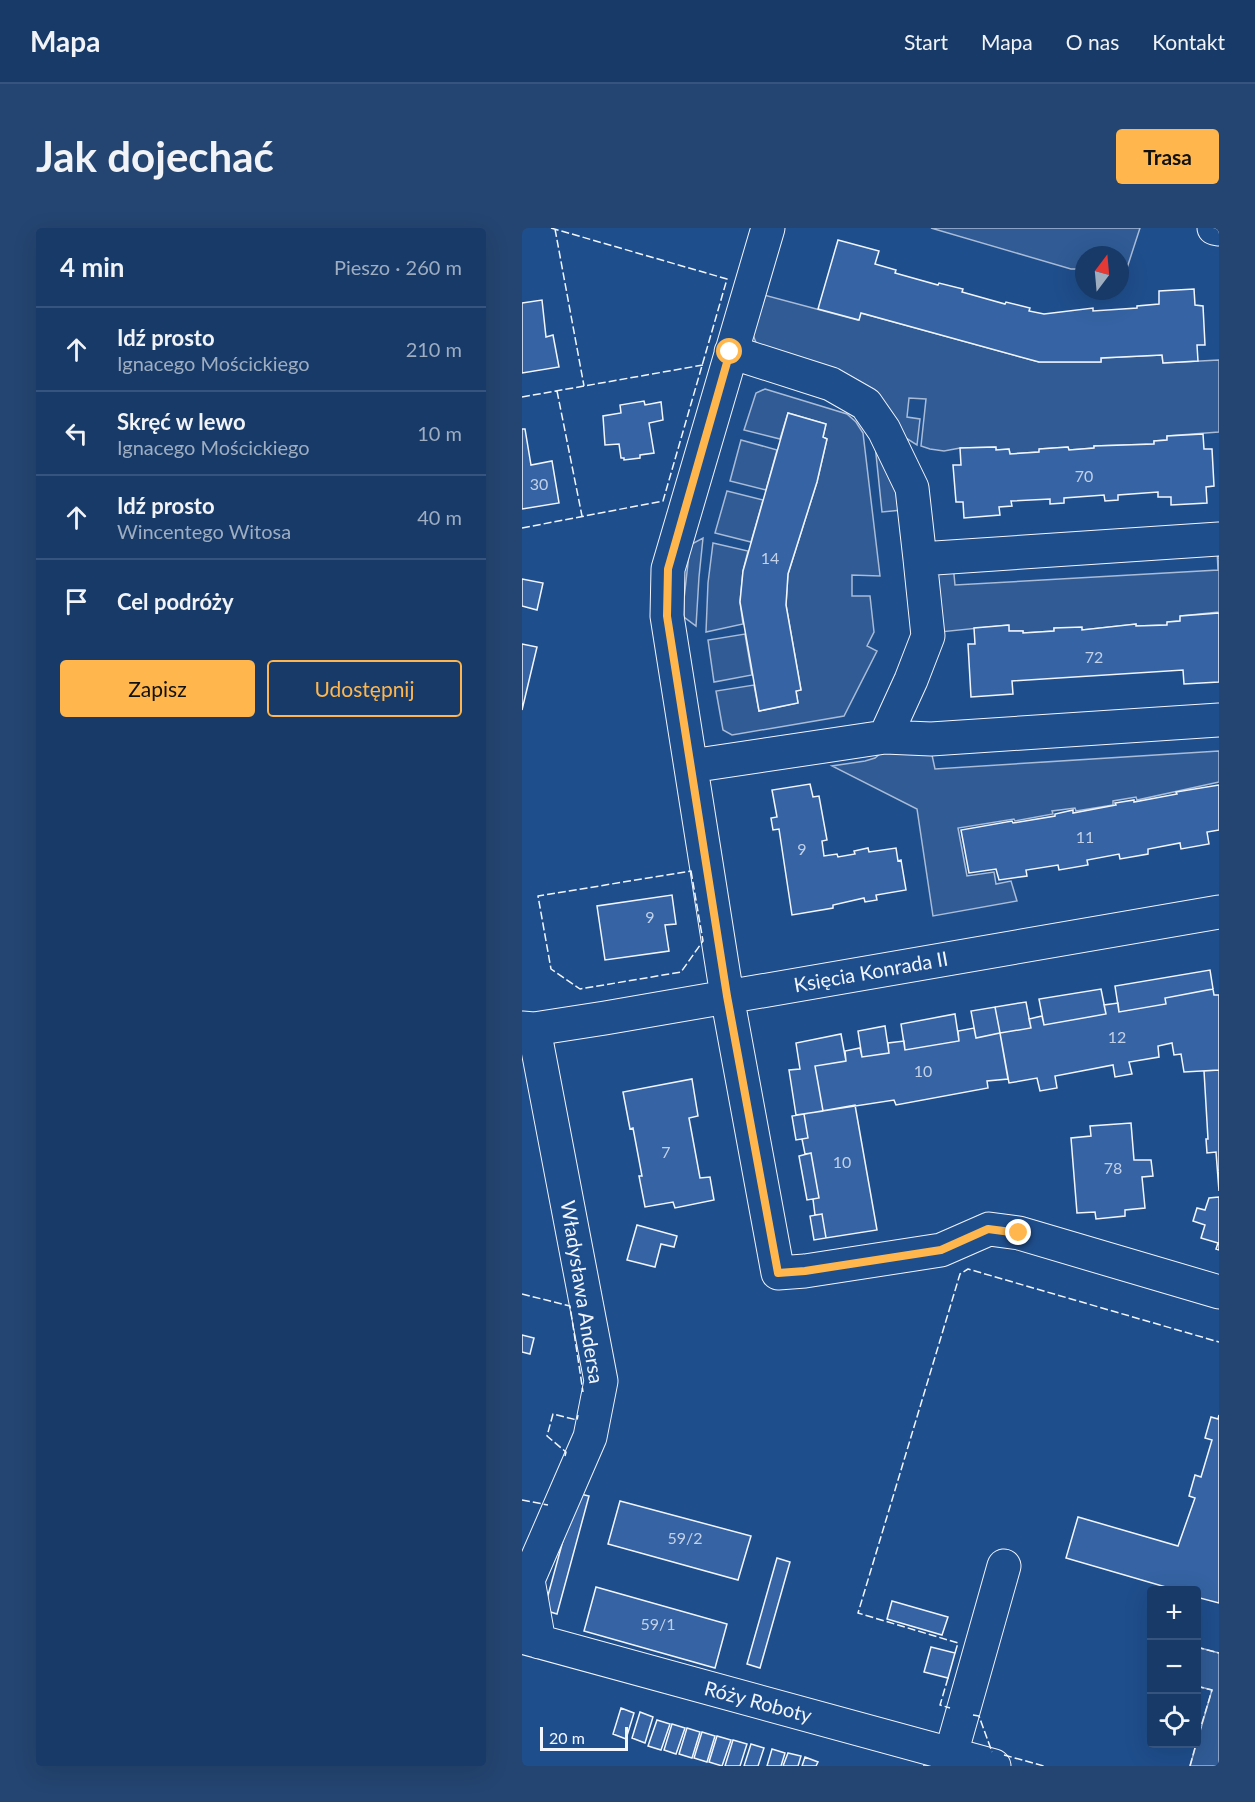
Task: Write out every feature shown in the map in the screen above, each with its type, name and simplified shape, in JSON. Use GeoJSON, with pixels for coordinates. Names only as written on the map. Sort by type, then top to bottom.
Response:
{"type":"FeatureCollection","features":[{"type":"Feature","properties":{"kind":"street"},"geometry":{"type":"LineString","coordinates":[[768,228],[668,569],[667,616],[727,996],[778,1273],[941,1250],[988,1229],[1019,1233],[1219,1292]]}},
{"type":"Feature","properties":{"kind":"street"},"geometry":{"type":"LineString","coordinates":[[1214,228],[1219,229]]}},
{"type":"Feature","properties":{"kind":"street"},"geometry":{"type":"LineString","coordinates":[[730,352],[831,384],[866,404],[884,430],[912,488],[928,636],[911,681],[885,737]]}},
{"type":"Feature","properties":{"kind":"street"},"geometry":{"type":"LineString","coordinates":[[920,559],[1219,539]]}},
{"type":"Feature","properties":{"kind":"street"},"geometry":{"type":"LineString","coordinates":[[692,766],[885,737],[932,739],[1219,720]]}},
{"type":"Feature","properties":{"kind":"street","name":"Księcia Konrada II"},"geometry":{"type":"LineString","coordinates":[[528,1029],[1219,912]]}},
{"type":"Feature","properties":{"kind":"street","name":"Władysława Andersa"},"geometry":{"type":"LineString","coordinates":[[528,1029],[601,1381],[590,1437],[525,1581],[530,1640]]}},
{"type":"Feature","properties":{"kind":"street"},"geometry":{"type":"LineString","coordinates":[[951,1754],[1004,1566]]}},
{"type":"Feature","properties":{"kind":"street","name":"Róży Roboty"},"geometry":{"type":"LineString","coordinates":[[530,1640],[994,1766]]}},
{"type":"Feature","properties":{"kind":"shaded area"},"geometry":{"type":"Polygon","coordinates":[[[931,228],[1140,228],[1129,262],[1129,246],[1075,246],[1075,269],[931,228]]]}},
{"type":"Feature","properties":{"kind":"shaded area"},"geometry":{"type":"Polygon","coordinates":[[[760,294],[858,320],[861,313],[1039,362],[1101,362],[1101,358],[1162,355],[1163,363],[1219,360],[1219,432],[1167,436],[1167,440],[1154,441],[1154,444],[1094,446],[1094,448],[1069,450],[1068,447],[1010,454],[1009,449],[996,450],[995,447],[944,451],[930,449],[921,446],[926,399],[909,398],[907,417],[920,419],[917,445],[757,345],[753,335],[760,294]]]}},
{"type":"Feature","properties":{"kind":"shaded area"},"geometry":{"type":"Polygon","coordinates":[[[765,389],[847,414],[863,433],[880,576],[852,575],[852,596],[870,596],[874,632],[867,646],[877,651],[844,716],[732,735],[723,730],[716,691],[754,685],[759,711],[798,703],[796,691],[801,690],[786,605],[788,574],[817,482],[827,439],[823,437],[826,424],[788,413],[780,439],[744,430],[756,393],[765,389]]]}},
{"type":"Feature","properties":{"kind":"shaded area"},"geometry":{"type":"Polygon","coordinates":[[[874,435],[887,462],[902,510],[882,512],[874,435]]]}},
{"type":"Feature","properties":{"kind":"shaded area"},"geometry":{"type":"Polygon","coordinates":[[[741,440],[777,450],[766,490],[730,481],[741,440]]]}},
{"type":"Feature","properties":{"kind":"shaded area"},"geometry":{"type":"Polygon","coordinates":[[[727,491],[763,500],[751,542],[715,533],[727,491]]]}},
{"type":"Feature","properties":{"kind":"shaded area"},"geometry":{"type":"Polygon","coordinates":[[[703,538],[696,626],[684,617],[684,599],[690,545],[703,538]]]}},
{"type":"Feature","properties":{"kind":"shaded area"},"geometry":{"type":"Polygon","coordinates":[[[713,543],[748,551],[743,571],[740,602],[743,624],[706,632],[708,583],[713,543]]]}},
{"type":"Feature","properties":{"kind":"shaded area"},"geometry":{"type":"Polygon","coordinates":[[[1217,548],[1219,548],[1219,612],[1181,616],[1180,621],[1168,622],[1167,625],[1136,626],[1136,624],[1082,630],[1054,628],[1054,631],[1023,633],[1023,631],[1009,631],[1008,625],[940,632],[936,581],[940,572],[953,564],[955,585],[1218,570],[1217,548]]]}},
{"type":"Feature","properties":{"kind":"shaded area"},"geometry":{"type":"Polygon","coordinates":[[[745,634],[752,675],[714,682],[708,640],[745,634]]]}},
{"type":"Feature","properties":{"kind":"shaded area"},"geometry":{"type":"Polygon","coordinates":[[[1219,751],[1219,782],[1137,800],[1136,797],[1113,801],[1113,805],[1076,811],[1075,808],[1052,811],[1053,814],[1015,821],[1014,819],[958,828],[967,876],[994,872],[996,884],[1011,881],[1017,901],[933,916],[917,809],[832,766],[865,761],[881,753],[932,755],[935,769],[1219,751]]]}},
{"type":"Feature","properties":{"kind":"shaded area"},"geometry":{"type":"Polygon","coordinates":[[[1201,1648],[1219,1653],[1219,1766],[1190,1766],[1195,1748],[1201,1748],[1201,1728],[1212,1690],[1201,1687],[1201,1648]]]}},
{"type":"Feature","properties":{"kind":"building"},"geometry":{"type":"Polygon","coordinates":[[[838,240],[879,251],[875,264],[896,270],[895,273],[938,285],[939,283],[963,289],[962,292],[1005,304],[1006,302],[1030,308],[1029,311],[1044,314],[1093,308],[1093,311],[1137,308],[1137,306],[1159,304],[1159,291],[1194,289],[1195,305],[1203,306],[1205,345],[1197,345],[1198,361],[1163,363],[1162,355],[1101,358],[1101,362],[1039,362],[861,313],[859,320],[818,309],[838,240]]]}},
{"type":"Feature","properties":{"kind":"building"},"geometry":{"type":"Polygon","coordinates":[[[542,300],[546,337],[553,335],[559,367],[522,373],[522,303],[542,300]]]}},
{"type":"Feature","properties":{"kind":"building"},"geometry":{"type":"Polygon","coordinates":[[[644,401],[645,405],[661,402],[663,420],[649,423],[654,453],[624,460],[621,458],[619,444],[605,445],[603,416],[621,413],[620,405],[644,401]]]}},
{"type":"Feature","properties":{"kind":"building"},"geometry":{"type":"Polygon","coordinates":[[[788,413],[826,424],[823,437],[827,439],[817,482],[788,574],[786,605],[801,690],[796,691],[798,703],[759,711],[740,602],[743,571],[788,413]]]}},
{"type":"Feature","properties":{"kind":"building"},"geometry":{"type":"Polygon","coordinates":[[[522,429],[525,429],[531,465],[552,461],[559,503],[522,509],[522,429]]]}},
{"type":"Feature","properties":{"kind":"building"},"geometry":{"type":"Polygon","coordinates":[[[1203,434],[1204,449],[1212,449],[1214,486],[1206,487],[1207,503],[1171,505],[1171,497],[1158,497],[1158,492],[1118,495],[1118,500],[1105,501],[1104,495],[1064,498],[1064,503],[1050,504],[1050,499],[1011,501],[1012,506],[999,507],[1000,515],[964,518],[963,502],[956,502],[953,465],[961,465],[960,448],[996,447],[996,450],[1009,449],[1010,454],[1039,452],[1039,449],[1068,447],[1069,450],[1094,448],[1094,446],[1154,444],[1154,441],[1167,440],[1167,436],[1203,434]]]}},
{"type":"Feature","properties":{"kind":"building"},"geometry":{"type":"Polygon","coordinates":[[[522,579],[543,583],[537,610],[522,606],[522,579]]]}},
{"type":"Feature","properties":{"kind":"building"},"geometry":{"type":"Polygon","coordinates":[[[1219,613],[1219,682],[1184,684],[1183,670],[1012,681],[1013,694],[971,697],[968,644],[975,644],[974,628],[1009,625],[1009,631],[1023,631],[1023,633],[1054,631],[1054,628],[1082,627],[1082,630],[1136,624],[1136,626],[1167,625],[1167,622],[1180,621],[1180,616],[1219,613]]]}},
{"type":"Feature","properties":{"kind":"building"},"geometry":{"type":"Polygon","coordinates":[[[522,644],[537,647],[522,710],[522,644]]]}},
{"type":"Feature","properties":{"kind":"building"},"geometry":{"type":"Polygon","coordinates":[[[810,784],[813,797],[819,796],[827,840],[822,841],[824,856],[837,854],[838,857],[855,854],[854,851],[868,848],[869,852],[896,848],[898,861],[901,860],[906,890],[876,895],[877,900],[865,902],[864,898],[833,905],[833,908],[792,915],[779,829],[773,830],[771,818],[777,817],[772,790],[810,784]]]}},
{"type":"Feature","properties":{"kind":"building"},"geometry":{"type":"Polygon","coordinates":[[[1219,785],[1219,830],[1207,832],[1209,844],[1181,849],[1180,843],[1148,849],[1148,854],[1120,859],[1119,854],[1087,860],[1088,865],[1059,870],[1058,865],[1026,870],[1027,876],[999,880],[996,869],[969,873],[961,830],[1055,816],[1055,814],[1073,810],[1073,813],[1116,805],[1115,803],[1134,800],[1134,802],[1219,785]]]}},
{"type":"Feature","properties":{"kind":"building"},"geometry":{"type":"Polygon","coordinates":[[[672,895],[676,924],[665,925],[669,951],[605,960],[597,906],[672,895]]]}},
{"type":"Feature","properties":{"kind":"building"},"geometry":{"type":"Polygon","coordinates":[[[1210,970],[1213,989],[1165,998],[1166,1004],[1119,1012],[1115,986],[1210,970]]]}},
{"type":"Feature","properties":{"kind":"building"},"geometry":{"type":"Polygon","coordinates":[[[1101,989],[1106,1014],[1044,1025],[1039,999],[1101,989]]]}},
{"type":"Feature","properties":{"kind":"building"},"geometry":{"type":"Polygon","coordinates":[[[1213,989],[1214,995],[1219,995],[1219,1070],[1184,1072],[1181,1054],[1174,1055],[1172,1043],[1158,1046],[1159,1057],[1129,1062],[1132,1074],[1115,1077],[1113,1065],[1055,1076],[1057,1088],[1040,1091],[1037,1078],[1009,1083],[1000,1033],[1031,1028],[1029,1019],[1042,1016],[1044,1025],[1106,1014],[1104,1005],[1118,1003],[1119,1012],[1166,1004],[1165,998],[1213,989]]]}},
{"type":"Feature","properties":{"kind":"building"},"geometry":{"type":"Polygon","coordinates":[[[1026,1002],[1031,1028],[1000,1033],[995,1007],[1026,1002]]]}},
{"type":"Feature","properties":{"kind":"building"},"geometry":{"type":"Polygon","coordinates":[[[995,1007],[1000,1033],[976,1038],[971,1011],[995,1007]]]}},
{"type":"Feature","properties":{"kind":"building"},"geometry":{"type":"Polygon","coordinates":[[[955,1014],[959,1041],[905,1050],[901,1024],[955,1014]]]}},
{"type":"Feature","properties":{"kind":"building"},"geometry":{"type":"Polygon","coordinates":[[[885,1026],[889,1053],[862,1057],[858,1031],[885,1026]]]}},
{"type":"Feature","properties":{"kind":"building"},"geometry":{"type":"Polygon","coordinates":[[[974,1028],[976,1038],[1000,1033],[1008,1079],[987,1081],[988,1088],[896,1105],[894,1100],[823,1111],[815,1066],[846,1061],[845,1051],[860,1048],[862,1057],[889,1053],[888,1043],[904,1041],[905,1050],[959,1041],[958,1031],[974,1028]]]}},
{"type":"Feature","properties":{"kind":"building"},"geometry":{"type":"Polygon","coordinates":[[[841,1034],[846,1061],[815,1066],[823,1111],[796,1115],[789,1070],[800,1069],[796,1043],[841,1034]]]}},
{"type":"Feature","properties":{"kind":"building"},"geometry":{"type":"Polygon","coordinates":[[[1219,1070],[1219,1191],[1216,1152],[1207,1153],[1204,1071],[1219,1070]]]}},
{"type":"Feature","properties":{"kind":"building"},"geometry":{"type":"Polygon","coordinates":[[[692,1079],[698,1116],[689,1118],[700,1178],[710,1177],[714,1200],[675,1208],[673,1202],[645,1207],[633,1128],[630,1129],[623,1092],[692,1079]]]}},
{"type":"Feature","properties":{"kind":"building"},"geometry":{"type":"Polygon","coordinates":[[[855,1105],[877,1230],[826,1238],[822,1214],[815,1215],[813,1199],[819,1198],[811,1153],[805,1154],[802,1139],[808,1138],[804,1114],[855,1105]]]}},
{"type":"Feature","properties":{"kind":"building"},"geometry":{"type":"Polygon","coordinates":[[[804,1114],[808,1138],[796,1140],[792,1116],[804,1114]]]}},
{"type":"Feature","properties":{"kind":"building"},"geometry":{"type":"Polygon","coordinates":[[[1131,1123],[1134,1160],[1151,1160],[1153,1176],[1142,1177],[1145,1208],[1125,1210],[1125,1216],[1096,1219],[1095,1212],[1077,1213],[1071,1138],[1091,1136],[1090,1126],[1131,1123]]]}},
{"type":"Feature","properties":{"kind":"building"},"geometry":{"type":"Polygon","coordinates":[[[811,1153],[819,1198],[807,1200],[799,1156],[811,1153]]]}},
{"type":"Feature","properties":{"kind":"building"},"geometry":{"type":"Polygon","coordinates":[[[1219,1197],[1219,1250],[1216,1249],[1218,1243],[1201,1238],[1205,1225],[1193,1221],[1197,1208],[1205,1210],[1209,1198],[1219,1197]]]}},
{"type":"Feature","properties":{"kind":"building"},"geometry":{"type":"Polygon","coordinates":[[[822,1214],[826,1238],[814,1240],[810,1216],[822,1214]]]}},
{"type":"Feature","properties":{"kind":"building"},"geometry":{"type":"Polygon","coordinates":[[[637,1225],[677,1236],[674,1247],[661,1244],[655,1267],[627,1260],[637,1225]]]}},
{"type":"Feature","properties":{"kind":"building"},"geometry":{"type":"Polygon","coordinates":[[[522,1335],[534,1338],[530,1354],[522,1352],[522,1335]]]}},
{"type":"Feature","properties":{"kind":"building"},"geometry":{"type":"Polygon","coordinates":[[[1219,1415],[1219,1603],[1201,1598],[1201,1586],[1162,1586],[1066,1558],[1078,1517],[1178,1546],[1195,1498],[1189,1496],[1195,1475],[1201,1477],[1212,1440],[1205,1438],[1211,1417],[1218,1419],[1219,1415]]]}},
{"type":"Feature","properties":{"kind":"building"},"geometry":{"type":"Polygon","coordinates":[[[576,1493],[589,1496],[557,1614],[544,1610],[576,1493]]]}},
{"type":"Feature","properties":{"kind":"building"},"geometry":{"type":"Polygon","coordinates":[[[620,1501],[751,1536],[738,1580],[608,1544],[620,1501]]]}},
{"type":"Feature","properties":{"kind":"building"},"geometry":{"type":"Polygon","coordinates":[[[777,1558],[790,1562],[760,1668],[747,1664],[777,1558]]]}},
{"type":"Feature","properties":{"kind":"building"},"geometry":{"type":"Polygon","coordinates":[[[596,1587],[727,1624],[715,1668],[584,1631],[596,1587]]]}},
{"type":"Feature","properties":{"kind":"building"},"geometry":{"type":"Polygon","coordinates":[[[892,1601],[948,1617],[942,1635],[887,1619],[892,1601]]]}},
{"type":"Feature","properties":{"kind":"building"},"geometry":{"type":"Polygon","coordinates":[[[931,1647],[955,1653],[948,1678],[924,1672],[931,1647]]]}},
{"type":"Feature","properties":{"kind":"building"},"geometry":{"type":"Polygon","coordinates":[[[621,1708],[634,1713],[626,1739],[613,1734],[621,1708]]]}},
{"type":"Feature","properties":{"kind":"building"},"geometry":{"type":"Polygon","coordinates":[[[640,1712],[653,1717],[645,1743],[632,1738],[640,1712]]]}},
{"type":"Feature","properties":{"kind":"building"},"geometry":{"type":"Polygon","coordinates":[[[657,1720],[670,1724],[661,1750],[648,1746],[657,1720]]]}},
{"type":"Feature","properties":{"kind":"building"},"geometry":{"type":"Polygon","coordinates":[[[672,1724],[685,1728],[676,1754],[664,1750],[672,1724]]]}},
{"type":"Feature","properties":{"kind":"building"},"geometry":{"type":"Polygon","coordinates":[[[687,1728],[700,1732],[692,1758],[679,1754],[687,1728]]]}},
{"type":"Feature","properties":{"kind":"building"},"geometry":{"type":"Polygon","coordinates":[[[702,1732],[715,1736],[707,1762],[694,1758],[702,1732]]]}},
{"type":"Feature","properties":{"kind":"building"},"geometry":{"type":"Polygon","coordinates":[[[717,1736],[731,1740],[722,1766],[709,1762],[717,1736]]]}},
{"type":"Feature","properties":{"kind":"building"},"geometry":{"type":"Polygon","coordinates":[[[733,1740],[747,1744],[740,1766],[725,1766],[733,1740]]]}},
{"type":"Feature","properties":{"kind":"building"},"geometry":{"type":"Polygon","coordinates":[[[751,1744],[764,1748],[758,1766],[744,1766],[751,1744]]]}},
{"type":"Feature","properties":{"kind":"building"},"geometry":{"type":"Polygon","coordinates":[[[772,1749],[785,1753],[781,1766],[767,1766],[772,1749]]]}},
{"type":"Feature","properties":{"kind":"building"},"geometry":{"type":"Polygon","coordinates":[[[788,1753],[801,1756],[798,1766],[783,1766],[788,1753]]]}},
{"type":"Feature","properties":{"kind":"building"},"geometry":{"type":"Polygon","coordinates":[[[805,1757],[818,1762],[816,1766],[802,1766],[805,1757]]]}},
{"type":"Feature","properties":{"kind":"fence"},"geometry":{"type":"LineString","coordinates":[[522,528],[663,501],[727,279],[551,228]]}},
{"type":"Feature","properties":{"kind":"fence"},"geometry":{"type":"LineString","coordinates":[[555,229],[584,386]]}},
{"type":"Feature","properties":{"kind":"fence"},"geometry":{"type":"LineString","coordinates":[[522,397],[703,365]]}},
{"type":"Feature","properties":{"kind":"fence"},"geometry":{"type":"LineString","coordinates":[[557,391],[582,516]]}},
{"type":"Feature","properties":{"kind":"fence"},"geometry":{"type":"LineString","coordinates":[[691,871],[703,941],[681,972],[580,989],[551,969],[538,896],[691,871]]}},
{"type":"Feature","properties":{"kind":"fence"},"geometry":{"type":"LineString","coordinates":[[955,1653],[958,1643],[858,1613],[960,1274],[968,1269],[1219,1342]]}},
{"type":"Feature","properties":{"kind":"fence"},"geometry":{"type":"LineString","coordinates":[[522,1294],[570,1306],[583,1392]]}},
{"type":"Feature","properties":{"kind":"fence"},"geometry":{"type":"LineString","coordinates":[[565,1456],[566,1452],[547,1436],[553,1414],[577,1420],[578,1415]]}},
{"type":"Feature","properties":{"kind":"fence"},"geometry":{"type":"LineString","coordinates":[[522,1500],[548,1505]]}},
{"type":"Feature","properties":{"kind":"fence"},"geometry":{"type":"LineString","coordinates":[[1201,1648],[1219,1653]]}},
{"type":"Feature","properties":{"kind":"fence"},"geometry":{"type":"LineString","coordinates":[[948,1678],[940,1705],[950,1708]]}},
{"type":"Feature","properties":{"kind":"fence"},"geometry":{"type":"LineString","coordinates":[[1201,1687],[1212,1690],[1201,1726]]}},
{"type":"Feature","properties":{"kind":"fence"},"geometry":{"type":"LineString","coordinates":[[973,1715],[979,1716],[992,1752]]}},
{"type":"Feature","properties":{"kind":"fence"},"geometry":{"type":"LineString","coordinates":[[1190,1766],[1195,1748]]}},
{"type":"Feature","properties":{"kind":"fence"},"geometry":{"type":"LineString","coordinates":[[1004,1755],[1044,1766]]}},
{"type":"Feature","properties":{"kind":"fence"},"geometry":{"type":"LineString","coordinates":[[923,1766],[928,1766]]}},
{"type":"Feature","properties":{"kind":"route"},"geometry":{"type":"LineString","coordinates":[[730,352],[668,569],[667,616],[727,996],[778,1273],[941,1250],[988,1229],[1019,1233]]}}]}
